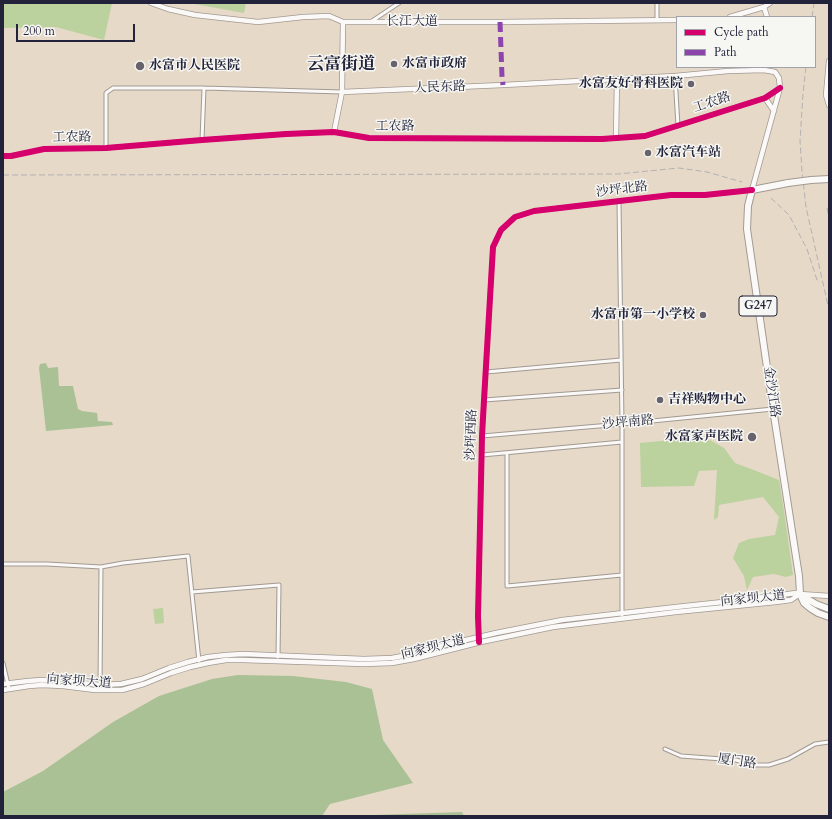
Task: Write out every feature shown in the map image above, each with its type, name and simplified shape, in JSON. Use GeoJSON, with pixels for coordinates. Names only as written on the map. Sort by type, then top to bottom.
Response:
{"type":"FeatureCollection","features":[{"type":"Feature","properties":{"kind":"highway"},"geometry":{"type":"LineString","coordinates":[[752,190],[788,183],[829,179]]}},
{"type":"Feature","properties":{"kind":"highway","name":"金沙江路"},"geometry":{"type":"LineString","coordinates":[[752,190],[748,206],[747,229],[799,576],[800,594]]}},
{"type":"Feature","properties":{"kind":"highway"},"geometry":{"type":"LineString","coordinates":[[800,594],[816,604],[829,609]]}},
{"type":"Feature","properties":{"kind":"highway"},"geometry":{"type":"LineString","coordinates":[[800,594],[806,605],[811,610],[829,617]]}},
{"type":"Feature","properties":{"kind":"main road","name":"长江大道"},"geometry":{"type":"LineString","coordinates":[[151,3],[168,9],[195,15],[258,22],[329,16],[343,22],[676,20]]}},
{"type":"Feature","properties":{"kind":"main road"},"geometry":{"type":"LineString","coordinates":[[733,16],[764,7],[770,3]]}},
{"type":"Feature","properties":{"kind":"main road"},"geometry":{"type":"LineString","coordinates":[[764,7],[767,16]]}},
{"type":"Feature","properties":{"kind":"main road"},"geometry":{"type":"LineString","coordinates":[[334,132],[342,92],[343,22]]}},
{"type":"Feature","properties":{"kind":"main road"},"geometry":{"type":"LineString","coordinates":[[829,61],[826,95],[829,105]]}},
{"type":"Feature","properties":{"kind":"main road"},"geometry":{"type":"LineString","coordinates":[[752,190],[780,88],[779,78],[775,69]]}},
{"type":"Feature","properties":{"kind":"main road","name":"人民东路"},"geometry":{"type":"LineString","coordinates":[[342,92],[675,76],[728,71],[775,69]]}},
{"type":"Feature","properties":{"kind":"main road"},"geometry":{"type":"LineString","coordinates":[[616,138],[617,79]]}},
{"type":"Feature","properties":{"kind":"main road"},"geometry":{"type":"LineString","coordinates":[[765,98],[774,111]]}},
{"type":"Feature","properties":{"kind":"main road","name":"向家坝大道"},"geometry":{"type":"LineString","coordinates":[[3,690],[6,686],[28,681],[46,680],[100,688],[134,682],[179,665],[199,662],[217,656],[235,654],[278,658],[387,658],[413,654],[552,622],[622,616],[676,607],[796,593],[829,596]]}},
{"type":"Feature","properties":{"kind":"street"},"geometry":{"type":"LineString","coordinates":[[370,22],[399,3]]}},
{"type":"Feature","properties":{"kind":"street"},"geometry":{"type":"LineString","coordinates":[[657,3],[657,20]]}},
{"type":"Feature","properties":{"kind":"street"},"geometry":{"type":"LineString","coordinates":[[675,76],[678,126]]}},
{"type":"Feature","properties":{"kind":"street","name":"人民东路"},"geometry":{"type":"LineString","coordinates":[[106,148],[106,93],[113,88],[204,88],[342,92]]}},
{"type":"Feature","properties":{"kind":"street"},"geometry":{"type":"LineString","coordinates":[[202,140],[204,88]]}},
{"type":"Feature","properties":{"kind":"street","name":"工农路"},"geometry":{"type":"LineString","coordinates":[[3,156],[44,150],[106,148],[286,134],[334,132],[369,138],[616,138],[645,136],[765,98],[780,88]]}},
{"type":"Feature","properties":{"kind":"street","name":"沙坪北路"},"geometry":{"type":"LineString","coordinates":[[501,230],[515,217],[534,211],[670,195],[704,196],[752,190]]}},
{"type":"Feature","properties":{"kind":"street"},"geometry":{"type":"LineString","coordinates":[[619,201],[622,390],[622,616]]}},
{"type":"Feature","properties":{"kind":"street","name":"沙坪西路"},"geometry":{"type":"LineString","coordinates":[[479,639],[478,608],[482,436],[493,247],[501,230]]}},
{"type":"Feature","properties":{"kind":"street"},"geometry":{"type":"LineString","coordinates":[[486,372],[621,360]]}},
{"type":"Feature","properties":{"kind":"street"},"geometry":{"type":"LineString","coordinates":[[484,400],[622,390]]}},
{"type":"Feature","properties":{"kind":"street","name":"沙坪南路"},"geometry":{"type":"LineString","coordinates":[[482,436],[773,409]]}},
{"type":"Feature","properties":{"kind":"street"},"geometry":{"type":"LineString","coordinates":[[482,455],[622,442]]}},
{"type":"Feature","properties":{"kind":"street"},"geometry":{"type":"LineString","coordinates":[[507,454],[507,586],[622,574]]}},
{"type":"Feature","properties":{"kind":"street"},"geometry":{"type":"LineString","coordinates":[[3,564],[47,564],[101,567],[123,563],[188,556],[199,662]]}},
{"type":"Feature","properties":{"kind":"street"},"geometry":{"type":"LineString","coordinates":[[100,688],[101,567]]}},
{"type":"Feature","properties":{"kind":"street"},"geometry":{"type":"LineString","coordinates":[[192,592],[279,585],[278,658]]}},
{"type":"Feature","properties":{"kind":"street"},"geometry":{"type":"LineString","coordinates":[[3,663],[6,686]]}},
{"type":"Feature","properties":{"kind":"street","name":"厦门路"},"geometry":{"type":"LineString","coordinates":[[666,749],[682,756],[736,760],[752,765],[769,765],[788,759],[815,744],[829,742]]}},
{"type":"Feature","properties":{"kind":"green space"},"geometry":{"type":"Polygon","coordinates":[[[3,3],[112,3],[104,40],[56,27],[3,28],[3,3]]]}},
{"type":"Feature","properties":{"kind":"green space"},"geometry":{"type":"Polygon","coordinates":[[[189,3],[246,3],[244,13],[189,3]]]}},
{"type":"Feature","properties":{"kind":"green space"},"geometry":{"type":"Polygon","coordinates":[[[46,363],[48,368],[58,367],[59,386],[73,386],[78,409],[97,413],[98,421],[112,422],[113,425],[46,431],[39,368],[40,364],[46,363]]]}},
{"type":"Feature","properties":{"kind":"green space"},"geometry":{"type":"Polygon","coordinates":[[[690,438],[710,440],[724,448],[735,463],[779,480],[793,575],[786,577],[774,574],[753,577],[747,590],[744,576],[733,558],[739,543],[749,539],[775,535],[779,517],[763,497],[719,505],[718,517],[714,520],[717,470],[699,471],[694,486],[641,487],[640,443],[690,438]]]}},
{"type":"Feature","properties":{"kind":"green space"},"geometry":{"type":"Polygon","coordinates":[[[163,608],[164,623],[155,624],[153,609],[163,608]]]}},
{"type":"Feature","properties":{"kind":"green space"},"geometry":{"type":"Polygon","coordinates":[[[238,675],[293,676],[346,682],[372,689],[383,740],[413,783],[330,804],[322,816],[3,816],[3,792],[43,771],[113,722],[159,696],[212,679],[238,675]]]}},
{"type":"Feature","properties":{"kind":"green space"},"geometry":{"type":"Polygon","coordinates":[[[462,812],[464,816],[344,816],[462,812]]]}},
{"type":"Feature","properties":{"kind":"railway"},"geometry":{"type":"LineString","coordinates":[[812,16],[814,3]]}},
{"type":"Feature","properties":{"kind":"railway"},"geometry":{"type":"LineString","coordinates":[[806,68],[800,141],[802,171],[806,207],[829,310]]}},
{"type":"Feature","properties":{"kind":"railway"},"geometry":{"type":"LineString","coordinates":[[3,175],[618,174],[679,168],[707,172],[742,182]]}},
{"type":"Feature","properties":{"kind":"railway"},"geometry":{"type":"LineString","coordinates":[[771,198],[789,215],[807,249],[818,283]]}},
{"type":"Feature","properties":{"kind":"railway"},"geometry":{"type":"LineString","coordinates":[[827,208],[829,217]]}},
{"type":"Feature","properties":{"kind":"marked path"},"geometry":{"type":"LineString","coordinates":[[500,22],[503,85]]}},
{"type":"Feature","properties":{"kind":"cycle path"},"geometry":{"type":"LineString","coordinates":[[3,156],[11,156],[44,149],[106,148],[286,134],[334,132],[369,138],[602,139],[645,136],[765,98],[780,88]]}},
{"type":"Feature","properties":{"kind":"cycle path"},"geometry":{"type":"LineString","coordinates":[[479,642],[478,616],[482,436],[493,247],[501,230],[515,217],[534,211],[671,195],[705,195],[752,190]]}},
{"type":"Feature","properties":{"kind":"place","name":"水富市政府"},"geometry":{"type":"Point","coordinates":[394,64]}},
{"type":"Feature","properties":{"kind":"place","name":"水富市人民医院"},"geometry":{"type":"Point","coordinates":[140,66]}},
{"type":"Feature","properties":{"kind":"place","name":"水富友好骨科医院"},"geometry":{"type":"Point","coordinates":[691,84]}},
{"type":"Feature","properties":{"kind":"place","name":"水富汽车站"},"geometry":{"type":"Point","coordinates":[648,153]}},
{"type":"Feature","properties":{"kind":"place","name":"水富市第一小学校"},"geometry":{"type":"Point","coordinates":[703,315]}},
{"type":"Feature","properties":{"kind":"place","name":"吉祥购物中心"},"geometry":{"type":"Point","coordinates":[660,400]}},
{"type":"Feature","properties":{"kind":"place","name":"水富家声医院"},"geometry":{"type":"Point","coordinates":[752,437]}},
{"type":"Feature","properties":{"kind":"district","name":"云富街道"},"geometry":{"type":"Point","coordinates":[341,65]}}]}
